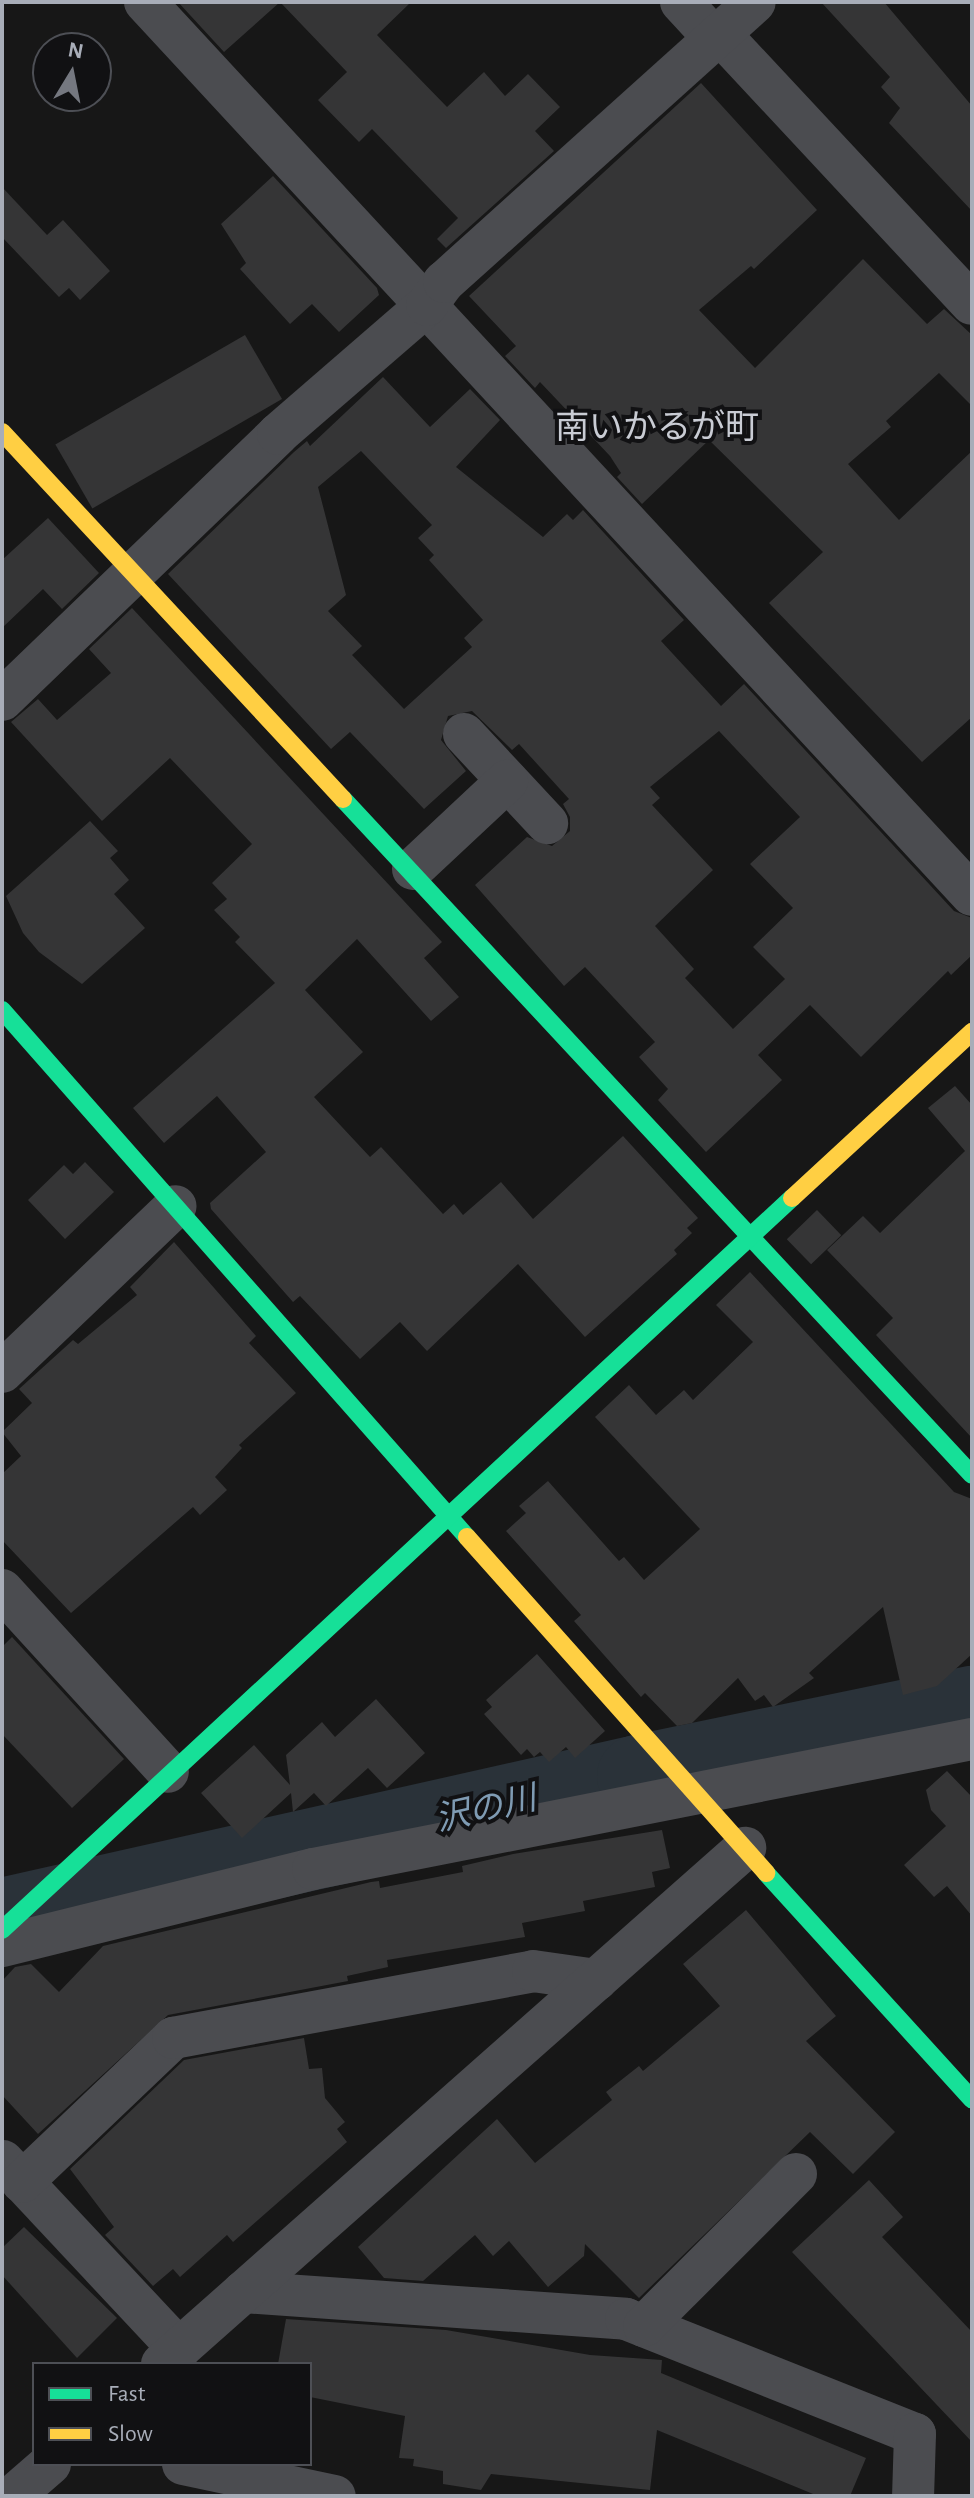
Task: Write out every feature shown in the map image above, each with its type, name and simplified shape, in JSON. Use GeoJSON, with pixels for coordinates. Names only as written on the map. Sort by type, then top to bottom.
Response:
{"type":"FeatureCollection","features":[{"type":"Feature","properties":{"kind":"street"},"geometry":{"type":"LineString","coordinates":[[145,2],[972,895]]}},
{"type":"Feature","properties":{"kind":"street"},"geometry":{"type":"LineString","coordinates":[[681,2],[972,304]]}},
{"type":"Feature","properties":{"kind":"street"},"geometry":{"type":"LineString","coordinates":[[2,700],[135,576],[278,434],[427,305],[444,282],[755,2]]}},
{"type":"Feature","properties":{"kind":"street"},"geometry":{"type":"LineString","coordinates":[[2,432],[330,789],[339,791],[413,869],[748,1237],[972,1475]]}},
{"type":"Feature","properties":{"kind":"street"},"geometry":{"type":"LineString","coordinates":[[464,734],[547,823]]}},
{"type":"Feature","properties":{"kind":"street"},"geometry":{"type":"LineString","coordinates":[[413,869],[507,781]]}},
{"type":"Feature","properties":{"kind":"street"},"geometry":{"type":"LineString","coordinates":[[2,1010],[656,1747],[695,1795],[972,2099]]}},
{"type":"Feature","properties":{"kind":"street"},"geometry":{"type":"LineString","coordinates":[[2,1930],[168,1772],[972,1032]]}},
{"type":"Feature","properties":{"kind":"street"},"geometry":{"type":"LineString","coordinates":[[2,1372],[176,1206]]}},
{"type":"Feature","properties":{"kind":"street"},"geometry":{"type":"LineString","coordinates":[[2,1590],[168,1772]]}},
{"type":"Feature","properties":{"kind":"street"},"geometry":{"type":"LineString","coordinates":[[2,1946],[313,1869],[972,1739]]}},
{"type":"Feature","properties":{"kind":"street"},"geometry":{"type":"LineString","coordinates":[[596,1980],[533,1971],[173,2038],[12,2171],[170,2357],[243,2292],[596,1980],[745,1848]]}},
{"type":"Feature","properties":{"kind":"street"},"geometry":{"type":"LineString","coordinates":[[644,2326],[796,2174]]}},
{"type":"Feature","properties":{"kind":"street"},"geometry":{"type":"LineString","coordinates":[[243,2292],[626,2319],[915,2434],[913,2496]]}},
{"type":"Feature","properties":{"kind":"street"},"geometry":{"type":"LineString","coordinates":[[13,2496],[48,2466]]}},
{"type":"Feature","properties":{"kind":"street"},"geometry":{"type":"LineString","coordinates":[[192,2466],[335,2496]]}},
{"type":"Feature","properties":{"kind":"building"},"geometry":{"type":"Polygon","coordinates":[[[178,2],[280,2],[224,52],[178,2]]]}},
{"type":"Feature","properties":{"kind":"building"},"geometry":{"type":"Polygon","coordinates":[[[280,2],[411,2],[377,35],[447,107],[484,72],[505,96],[528,74],[560,107],[535,131],[554,151],[446,248],[437,239],[458,218],[372,129],[359,142],[318,100],[347,72],[280,2]]]}},
{"type":"Feature","properties":{"kind":"building"},"geometry":{"type":"Polygon","coordinates":[[[821,2],[884,2],[972,106],[972,211],[889,123],[900,108],[881,87],[890,77],[821,2]]]}},
{"type":"Feature","properties":{"kind":"building"},"geometry":{"type":"Polygon","coordinates":[[[701,83],[817,210],[754,269],[751,266],[699,310],[755,368],[863,259],[927,324],[944,309],[972,335],[972,406],[939,373],[886,421],[891,427],[848,464],[899,520],[972,451],[972,717],[922,762],[769,603],[823,552],[709,440],[642,504],[617,477],[621,473],[610,456],[540,382],[535,388],[505,356],[516,346],[469,296],[701,83]]]}},
{"type":"Feature","properties":{"kind":"building"},"geometry":{"type":"Polygon","coordinates":[[[273,176],[377,288],[379,295],[339,332],[312,304],[290,324],[240,269],[246,263],[221,224],[273,176]]]}},
{"type":"Feature","properties":{"kind":"building"},"geometry":{"type":"Polygon","coordinates":[[[2,187],[47,235],[63,220],[110,271],[80,300],[69,288],[59,297],[2,237],[2,187]]]}},
{"type":"Feature","properties":{"kind":"building"},"geometry":{"type":"Polygon","coordinates":[[[245,335],[282,399],[92,509],[55,444],[245,335]]]}},
{"type":"Feature","properties":{"kind":"building"},"geometry":{"type":"Polygon","coordinates":[[[383,377],[430,427],[470,389],[500,420],[456,467],[543,537],[567,514],[573,520],[583,510],[684,620],[661,641],[721,706],[744,684],[954,911],[972,918],[972,955],[951,975],[948,971],[861,1057],[810,1005],[758,1055],[782,1080],[706,1152],[658,1100],[668,1089],[639,1057],[655,1042],[585,967],[564,986],[475,885],[527,837],[552,846],[570,831],[570,817],[563,804],[569,799],[519,744],[512,750],[472,711],[448,716],[441,740],[466,771],[424,809],[350,732],[331,749],[168,574],[294,452],[307,441],[310,446],[383,377]],[[361,451],[318,487],[346,595],[328,611],[362,646],[352,655],[404,709],[472,647],[464,638],[483,620],[429,560],[434,555],[418,538],[432,525],[361,451]],[[719,731],[650,787],[660,798],[652,805],[713,870],[655,926],[694,969],[685,978],[733,1029],[785,979],[753,947],[793,908],[750,864],[800,817],[719,731]]]}},
{"type":"Feature","properties":{"kind":"building"},"geometry":{"type":"Polygon","coordinates":[[[48,518],[99,573],[62,609],[43,589],[2,628],[2,560],[48,518]]]}},
{"type":"Feature","properties":{"kind":"building"},"geometry":{"type":"Polygon","coordinates":[[[132,608],[442,942],[424,958],[459,997],[431,1021],[357,939],[305,990],[363,1052],[314,1097],[370,1157],[381,1147],[443,1214],[454,1204],[463,1215],[501,1182],[533,1219],[623,1136],[698,1218],[687,1228],[692,1233],[674,1250],[677,1254],[585,1337],[518,1264],[427,1351],[400,1322],[360,1359],[300,1296],[293,1302],[211,1209],[210,1203],[266,1152],[217,1096],[164,1143],[133,1108],[275,983],[235,942],[240,937],[214,910],[227,899],[212,883],[252,844],[170,758],[102,821],[11,722],[38,699],[57,720],[111,673],[89,649],[132,608]]]}},
{"type":"Feature","properties":{"kind":"building"},"geometry":{"type":"Polygon","coordinates":[[[90,821],[118,851],[110,858],[129,880],[114,894],[145,928],[82,984],[39,952],[23,933],[6,896],[90,821]]]}},
{"type":"Feature","properties":{"kind":"building"},"geometry":{"type":"Polygon","coordinates":[[[955,1086],[972,1105],[972,1438],[876,1335],[893,1318],[827,1250],[863,1216],[880,1233],[965,1151],[928,1108],[955,1086]]]}},
{"type":"Feature","properties":{"kind":"building"},"geometry":{"type":"Polygon","coordinates":[[[85,1162],[114,1192],[65,1239],[28,1200],[64,1165],[73,1174],[85,1162]]]}},
{"type":"Feature","properties":{"kind":"building"},"geometry":{"type":"Polygon","coordinates":[[[817,1210],[841,1235],[811,1264],[787,1239],[817,1210]]]}},
{"type":"Feature","properties":{"kind":"building"},"geometry":{"type":"Polygon","coordinates":[[[174,1242],[256,1336],[249,1343],[296,1393],[239,1445],[242,1448],[215,1477],[227,1490],[200,1515],[193,1507],[71,1613],[2,1540],[2,1474],[21,1456],[2,1432],[32,1403],[19,1389],[73,1340],[78,1344],[137,1295],[130,1287],[174,1242]]]}},
{"type":"Feature","properties":{"kind":"building"},"geometry":{"type":"Polygon","coordinates":[[[750,1272],[954,1492],[972,1499],[972,1654],[937,1686],[903,1695],[883,1607],[809,1673],[814,1678],[773,1707],[764,1695],[755,1701],[738,1678],[692,1723],[677,1726],[645,1693],[641,1697],[574,1621],[581,1615],[506,1531],[526,1513],[519,1506],[548,1481],[619,1561],[624,1557],[644,1580],[700,1529],[595,1417],[629,1385],[656,1415],[684,1390],[693,1400],[753,1342],[716,1305],[750,1272]]]}},
{"type":"Feature","properties":{"kind":"building"},"geometry":{"type":"Polygon","coordinates":[[[12,1637],[124,1759],[72,1808],[2,1734],[2,1647],[12,1637]]]}},
{"type":"Feature","properties":{"kind":"building"},"geometry":{"type":"Polygon","coordinates":[[[537,1654],[605,1731],[575,1758],[566,1747],[549,1762],[540,1752],[534,1757],[527,1749],[521,1755],[484,1714],[492,1707],[486,1700],[537,1654]]]}},
{"type":"Feature","properties":{"kind":"building"},"geometry":{"type":"Polygon","coordinates":[[[376,1699],[425,1753],[387,1788],[368,1768],[326,1806],[314,1793],[293,1812],[291,1793],[242,1838],[201,1793],[254,1745],[290,1785],[286,1755],[322,1722],[335,1737],[376,1699]]]}},
{"type":"Feature","properties":{"kind":"building"},"geometry":{"type":"Polygon","coordinates":[[[947,1771],[972,1797],[972,1916],[947,1886],[934,1897],[904,1865],[946,1826],[931,1810],[926,1790],[947,1771]]]}},
{"type":"Feature","properties":{"kind":"building"},"geometry":{"type":"Polygon","coordinates":[[[662,1830],[670,1868],[652,1872],[655,1887],[583,1901],[585,1911],[522,1923],[525,1937],[387,1960],[388,1967],[347,1976],[348,1981],[168,2015],[38,2134],[2,2095],[2,1981],[15,1967],[31,1964],[59,1992],[103,1946],[371,1882],[379,1881],[380,1888],[463,1872],[462,1866],[513,1854],[662,1830]]]}},
{"type":"Feature","properties":{"kind":"building"},"geometry":{"type":"Polygon","coordinates":[[[746,1910],[836,2016],[806,2041],[895,2132],[853,2174],[810,2132],[639,2298],[585,2244],[584,2256],[548,2287],[509,2241],[493,2256],[475,2235],[423,2281],[384,2278],[358,2247],[497,2119],[535,2163],[612,2100],[606,2092],[639,2066],[643,2071],[720,2006],[683,1964],[746,1910]]]}},
{"type":"Feature","properties":{"kind":"building"},"geometry":{"type":"Polygon","coordinates":[[[304,2038],[309,2069],[322,2068],[325,2098],[345,2122],[337,2129],[347,2142],[233,2242],[227,2235],[180,2277],[173,2269],[153,2286],[105,2235],[114,2227],[70,2169],[184,2060],[304,2038]]]}},
{"type":"Feature","properties":{"kind":"building"},"geometry":{"type":"Polygon","coordinates":[[[869,2180],[903,2217],[882,2237],[972,2332],[972,2442],[792,2252],[869,2180]]]}},
{"type":"Feature","properties":{"kind":"building"},"geometry":{"type":"Polygon","coordinates":[[[24,2227],[117,2318],[77,2358],[2,2275],[2,2248],[24,2227]]]}},
{"type":"Feature","properties":{"kind":"building"},"geometry":{"type":"Polygon","coordinates":[[[286,2319],[446,2330],[590,2355],[662,2360],[661,2373],[866,2458],[850,2496],[818,2496],[657,2430],[650,2490],[491,2474],[481,2490],[443,2484],[443,2471],[413,2466],[414,2459],[399,2458],[405,2416],[312,2397],[312,2362],[278,2362],[286,2319]]]}},
{"type":"Feature","properties":{"kind":"waterway","name":"沢の川"},"geometry":{"type":"LineString","coordinates":[[2,1919],[638,1776],[972,1707]]}},
{"type":"Feature","properties":{"kind":"traffic: fast"},"geometry":{"type":"LineString","coordinates":[[343,799],[972,1475]]}},
{"type":"Feature","properties":{"kind":"traffic: fast"},"geometry":{"type":"LineString","coordinates":[[2,1010],[467,1537]]}},
{"type":"Feature","properties":{"kind":"traffic: fast"},"geometry":{"type":"LineString","coordinates":[[2,1930],[792,1198]]}},
{"type":"Feature","properties":{"kind":"traffic: fast"},"geometry":{"type":"LineString","coordinates":[[766,1873],[972,2099]]}},
{"type":"Feature","properties":{"kind":"traffic: slow"},"geometry":{"type":"LineString","coordinates":[[2,432],[343,799]]}},
{"type":"Feature","properties":{"kind":"traffic: slow"},"geometry":{"type":"LineString","coordinates":[[792,1198],[972,1032]]}},
{"type":"Feature","properties":{"kind":"traffic: slow"},"geometry":{"type":"LineString","coordinates":[[467,1537],[766,1873]]}},
{"type":"Feature","properties":{"kind":"district","name":"南いかるが町"},"geometry":{"type":"Point","coordinates":[657,429]}}]}
